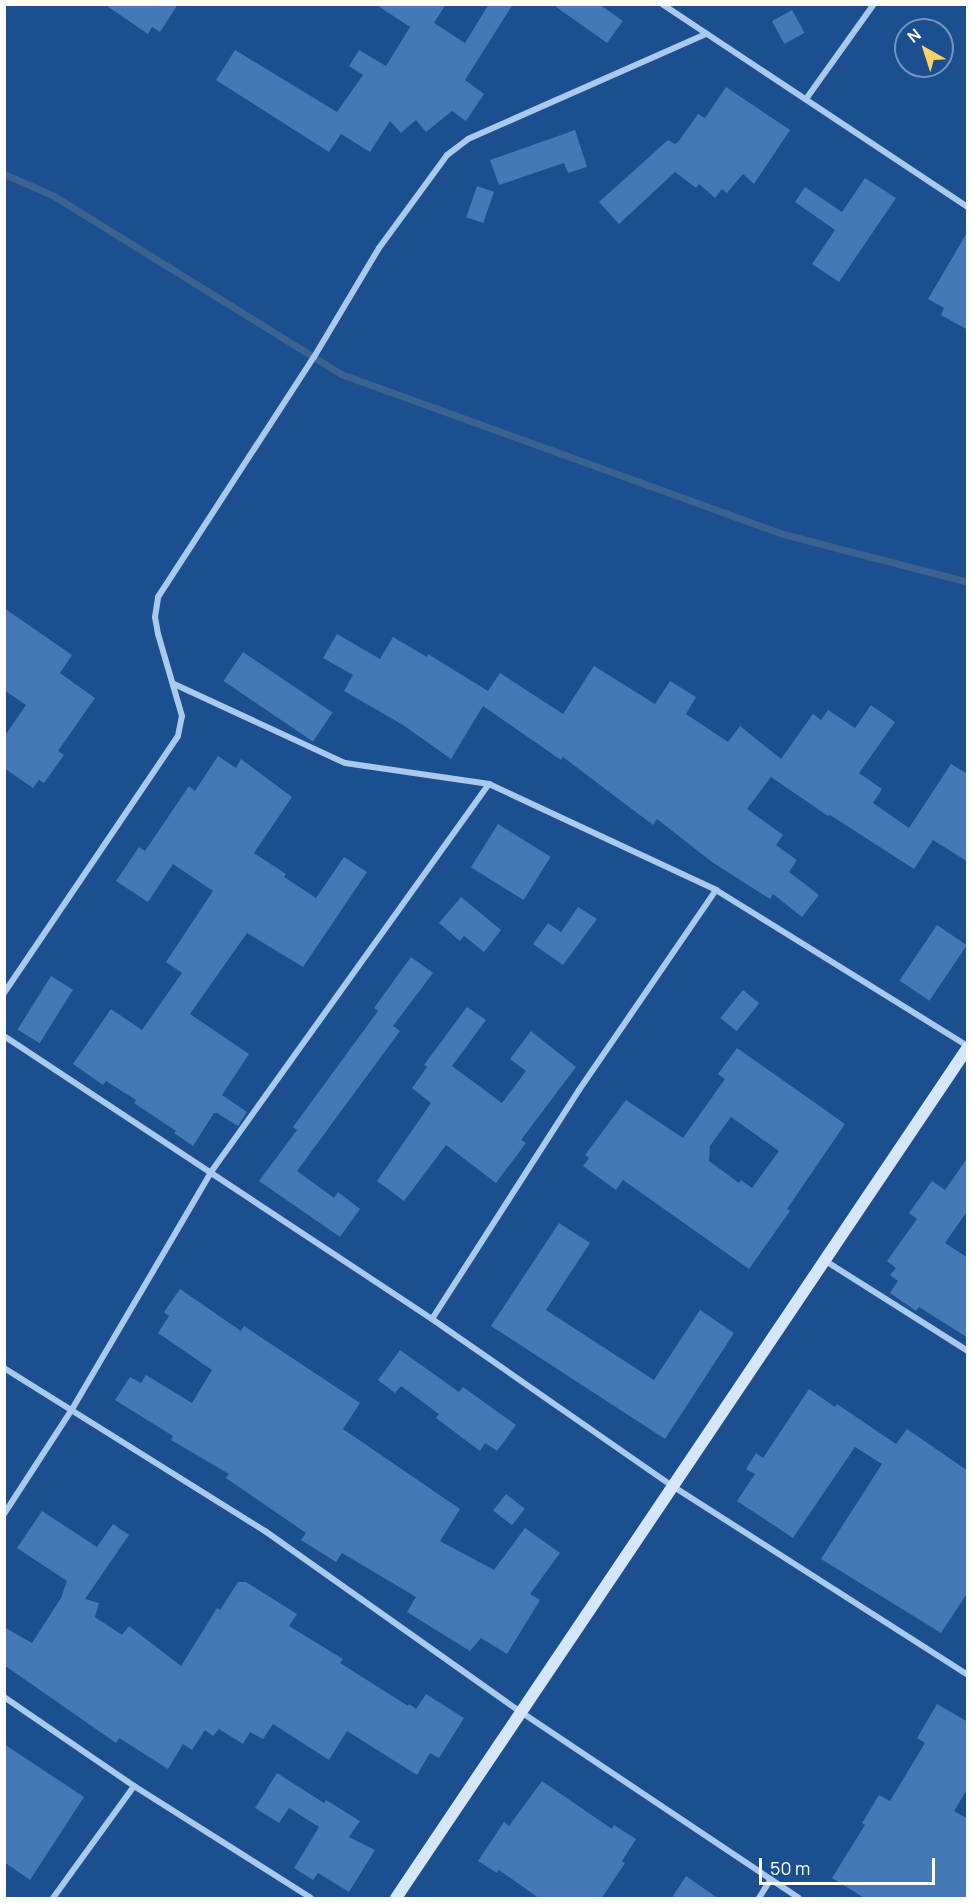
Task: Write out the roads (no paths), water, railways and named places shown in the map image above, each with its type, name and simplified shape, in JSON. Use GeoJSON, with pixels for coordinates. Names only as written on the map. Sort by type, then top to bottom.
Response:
{"type":"FeatureCollection","features":[{"type":"Feature","properties":{"kind":"street"},"geometry":{"type":"LineString","coordinates":[[662,4],[968,207]]}},
{"type":"Feature","properties":{"kind":"street"},"geometry":{"type":"LineString","coordinates":[[806,99],[874,4]]}},
{"type":"Feature","properties":{"kind":"street"},"geometry":{"type":"LineString","coordinates":[[4,993],[178,736],[182,716],[158,634],[155,617],[158,597],[314,357],[379,248],[447,155],[468,139],[706,34]]}},
{"type":"Feature","properties":{"kind":"street"},"geometry":{"type":"LineString","coordinates":[[174,684],[345,763],[489,784],[716,890],[968,1047],[396,1899]]}},
{"type":"Feature","properties":{"kind":"street"},"geometry":{"type":"LineString","coordinates":[[4,1514],[71,1412],[210,1172],[489,784]]}},
{"type":"Feature","properties":{"kind":"street"},"geometry":{"type":"LineString","coordinates":[[432,1319],[579,1090],[716,890]]}},
{"type":"Feature","properties":{"kind":"street"},"geometry":{"type":"LineString","coordinates":[[4,1036],[432,1319],[674,1487],[968,1675]]}},
{"type":"Feature","properties":{"kind":"street"},"geometry":{"type":"LineString","coordinates":[[824,1260],[968,1351]]}},
{"type":"Feature","properties":{"kind":"street"},"geometry":{"type":"LineString","coordinates":[[4,1368],[71,1412],[265,1531],[521,1712],[799,1899]]}},
{"type":"Feature","properties":{"kind":"street"},"geometry":{"type":"LineString","coordinates":[[4,1696],[134,1786],[311,1899]]}},
{"type":"Feature","properties":{"kind":"street"},"geometry":{"type":"LineString","coordinates":[[53,1899],[134,1786]]}},
{"type":"Feature","properties":{"kind":"street"},"geometry":{"type":"LineString","coordinates":[[759,1899],[771,1879]]}},
{"type":"Feature","properties":{"kind":"waterway"},"geometry":{"type":"LineString","coordinates":[[4,174],[54,196],[341,374],[783,534],[968,582]]}}]}
